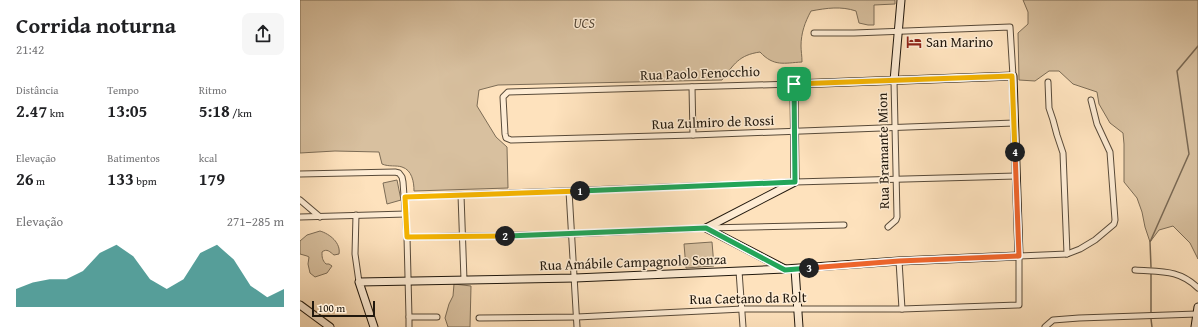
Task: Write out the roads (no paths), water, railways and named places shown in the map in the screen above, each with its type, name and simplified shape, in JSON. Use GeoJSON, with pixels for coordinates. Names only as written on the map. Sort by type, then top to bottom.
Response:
{"type":"FeatureCollection","features":[{"type":"Feature","properties":{"kind":"street","name":"Rua Bramante Mion"},"geometry":{"type":"LineString","coordinates":[[888,227],[896,220],[897,217],[894,81],[901,0]]}},
{"type":"Feature","properties":{"kind":"street"},"geometry":{"type":"LineString","coordinates":[[814,33],[898,32],[1010,27],[1019,256]]}},
{"type":"Feature","properties":{"kind":"street","name":"Rua Paolo Fenocchio"},"geometry":{"type":"LineString","coordinates":[[508,139],[505,134],[503,97],[508,92],[894,81],[1012,76]]}},
{"type":"Feature","properties":{"kind":"street"},"geometry":{"type":"LineString","coordinates":[[1048,82],[1049,108],[1063,152],[1067,254]]}},
{"type":"Feature","properties":{"kind":"street"},"geometry":{"type":"LineString","coordinates":[[794,84],[795,182]]}},
{"type":"Feature","properties":{"kind":"street"},"geometry":{"type":"LineString","coordinates":[[692,87],[693,135]]}},
{"type":"Feature","properties":{"kind":"street","name":"Rua Amábile Campagnolo Sonza"},"geometry":{"type":"LineString","coordinates":[[359,282],[575,278],[785,270],[899,261],[1067,254],[1080,249],[1095,240],[1114,224],[1115,220],[1110,152],[1097,124],[1090,100]]}},
{"type":"Feature","properties":{"kind":"street","name":"Rua Zulmiro de Rossi"},"geometry":{"type":"LineString","coordinates":[[508,139],[693,135],[1014,123]]}},
{"type":"Feature","properties":{"kind":"street"},"geometry":{"type":"LineString","coordinates":[[300,174],[400,173],[405,197],[406,214],[409,327]]}},
{"type":"Feature","properties":{"kind":"street"},"geometry":{"type":"LineString","coordinates":[[405,197],[795,182],[1016,176]]}},
{"type":"Feature","properties":{"kind":"street"},"geometry":{"type":"LineString","coordinates":[[706,228],[795,182]]}},
{"type":"Feature","properties":{"kind":"street"},"geometry":{"type":"LineString","coordinates":[[569,191],[577,327]]}},
{"type":"Feature","properties":{"kind":"street"},"geometry":{"type":"LineString","coordinates":[[461,195],[464,280]]}},
{"type":"Feature","properties":{"kind":"street"},"geometry":{"type":"LineString","coordinates":[[300,200],[320,217]]}},
{"type":"Feature","properties":{"kind":"street"},"geometry":{"type":"LineString","coordinates":[[300,217],[356,214],[406,214]]}},
{"type":"Feature","properties":{"kind":"street"},"geometry":{"type":"LineString","coordinates":[[356,214],[355,254],[359,282],[374,327]]}},
{"type":"Feature","properties":{"kind":"street"},"geometry":{"type":"LineString","coordinates":[[407,237],[463,237],[706,228],[844,225]]}},
{"type":"Feature","properties":{"kind":"street"},"geometry":{"type":"LineString","coordinates":[[706,228],[785,270]]}},
{"type":"Feature","properties":{"kind":"street","name":"Rua Caetano da Rolt"},"geometry":{"type":"LineString","coordinates":[[479,318],[576,317],[742,309],[902,309],[1018,305],[1019,256]]}},
{"type":"Feature","properties":{"kind":"street"},"geometry":{"type":"LineString","coordinates":[[899,261],[902,309]]}},
{"type":"Feature","properties":{"kind":"street"},"geometry":{"type":"LineString","coordinates":[[795,269],[799,327]]}},
{"type":"Feature","properties":{"kind":"street"},"geometry":{"type":"LineString","coordinates":[[1135,270],[1170,272],[1181,275],[1187,278],[1198,288]]}},
{"type":"Feature","properties":{"kind":"street"},"geometry":{"type":"LineString","coordinates":[[740,271],[743,327]]}},
{"type":"Feature","properties":{"kind":"street"},"geometry":{"type":"LineString","coordinates":[[300,305],[330,327]]}},
{"type":"Feature","properties":{"kind":"street"},"geometry":{"type":"LineString","coordinates":[[1045,327],[1053,320],[1197,310],[1195,327]]}},
{"type":"Feature","properties":{"kind":"street"},"geometry":{"type":"LineString","coordinates":[[409,317],[437,316]]}},
{"type":"Feature","properties":{"kind":"waterway"},"geometry":{"type":"LineString","coordinates":[[1151,267],[1150,242],[1189,154],[1177,71],[1198,46]]}},
{"type":"Feature","properties":{"kind":"waterway"},"geometry":{"type":"LineString","coordinates":[[1151,274],[1151,312]]}},
{"type":"Feature","properties":{"kind":"waterway"},"geometry":{"type":"LineString","coordinates":[[1151,319],[1152,327]]}},
{"type":"Feature","properties":{"kind":"place","name":"San Marino"},"geometry":{"type":"Point","coordinates":[914,42]}},
{"type":"Feature","properties":{"kind":"park label","name":"UCS"},"geometry":{"type":"Point","coordinates":[584,23]}}]}
